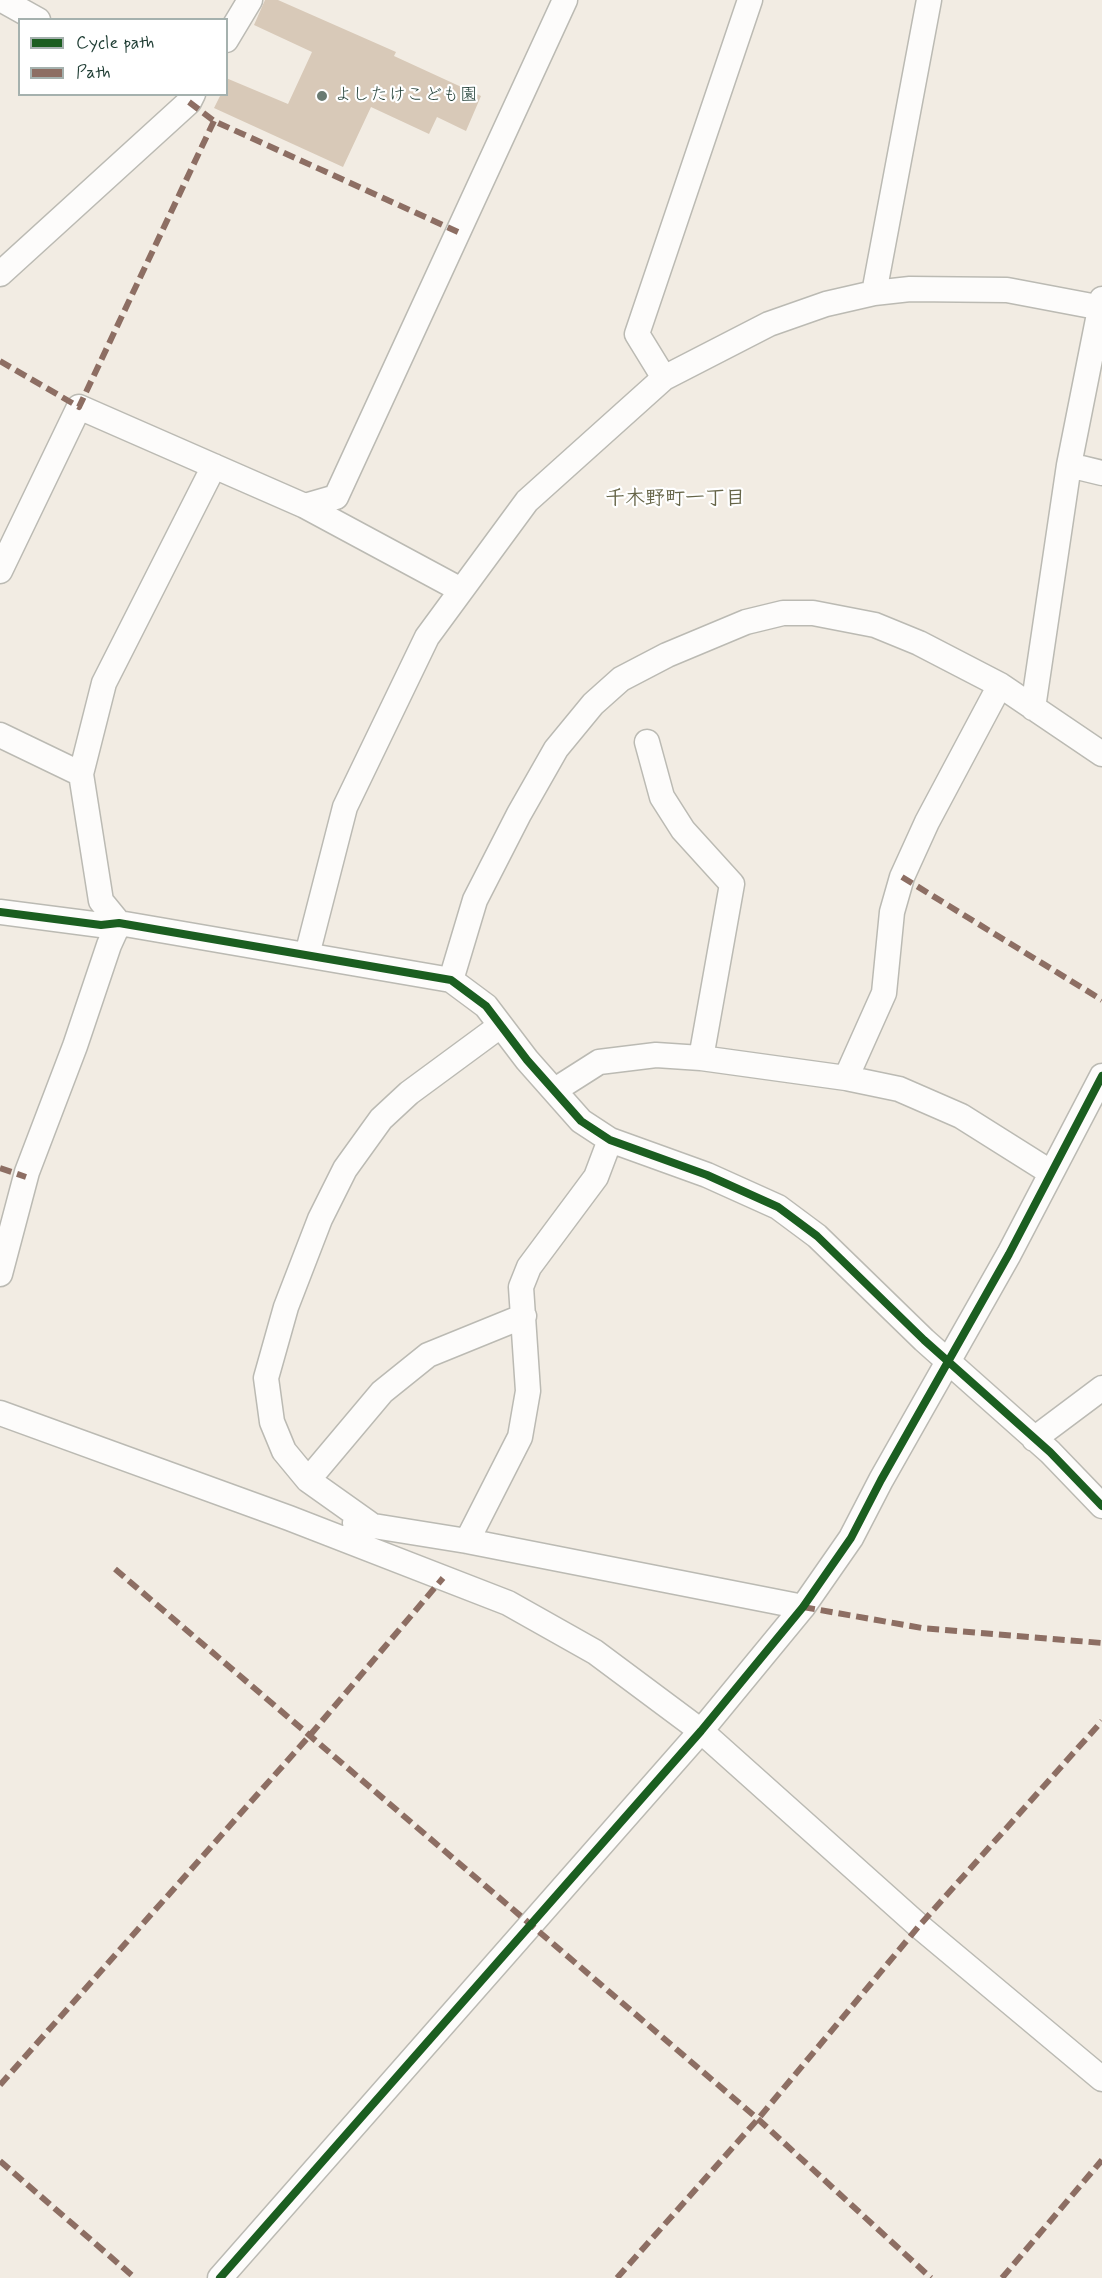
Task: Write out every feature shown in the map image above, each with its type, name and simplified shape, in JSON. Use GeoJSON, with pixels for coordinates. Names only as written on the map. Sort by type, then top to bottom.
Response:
{"type":"FeatureCollection","features":[{"type":"Feature","properties":{"kind":"street"},"geometry":{"type":"LineString","coordinates":[[2,0],[34,18]]}},
{"type":"Feature","properties":{"kind":"street"},"geometry":{"type":"LineString","coordinates":[[228,36],[250,0]]}},
{"type":"Feature","properties":{"kind":"street"},"geometry":{"type":"LineString","coordinates":[[304,506],[336,497],[565,0]]}},
{"type":"Feature","properties":{"kind":"street"},"geometry":{"type":"LineString","coordinates":[[664,378],[638,334],[750,0]]}},
{"type":"Feature","properties":{"kind":"street"},"geometry":{"type":"LineString","coordinates":[[874,293],[929,0]]}},
{"type":"Feature","properties":{"kind":"street"},"geometry":{"type":"LineString","coordinates":[[0,274],[186,97]]}},
{"type":"Feature","properties":{"kind":"street"},"geometry":{"type":"LineString","coordinates":[[307,955],[345,807],[427,637],[527,501],[664,378],[769,324],[826,304],[874,293],[910,289],[1007,290],[1101,305],[1069,465],[1033,708]]}},
{"type":"Feature","properties":{"kind":"street"},"geometry":{"type":"LineString","coordinates":[[0,571],[79,407],[304,506],[461,590]]}},
{"type":"Feature","properties":{"kind":"street"},"geometry":{"type":"LineString","coordinates":[[1069,465],[1102,473]]}},
{"type":"Feature","properties":{"kind":"street"},"geometry":{"type":"LineString","coordinates":[[119,923],[101,901],[81,774],[104,683],[214,466]]}},
{"type":"Feature","properties":{"kind":"street"},"geometry":{"type":"LineString","coordinates":[[451,980],[475,900],[556,749],[593,704],[630,674],[667,655],[746,622],[783,614],[813,613],[875,625],[919,643],[1000,685],[1102,754]]}},
{"type":"Feature","properties":{"kind":"street"},"geometry":{"type":"LineString","coordinates":[[846,1078],[884,993],[892,912],[902,877],[927,822],[1000,685]]}},
{"type":"Feature","properties":{"kind":"street"},"geometry":{"type":"LineString","coordinates":[[0,735],[81,774]]}},
{"type":"Feature","properties":{"kind":"street"},"geometry":{"type":"LineString","coordinates":[[647,742],[662,797],[684,830],[732,884],[701,1058]]}},
{"type":"Feature","properties":{"kind":"street"},"geometry":{"type":"LineString","coordinates":[[0,912],[101,925],[119,923],[451,980],[486,1006],[500,1026],[581,1121],[610,1140],[707,1175],[778,1206],[817,1236],[1034,1439],[1102,1506]]}},
{"type":"Feature","properties":{"kind":"street"},"geometry":{"type":"LineString","coordinates":[[0,1274],[27,1172],[119,923]]}},
{"type":"Feature","properties":{"kind":"street"},"geometry":{"type":"LineString","coordinates":[[370,1524],[308,1480],[284,1451],[272,1422],[266,1378],[286,1307],[304,1267],[320,1219],[345,1169],[381,1119],[409,1094],[500,1026]]}},
{"type":"Feature","properties":{"kind":"street"},"geometry":{"type":"LineString","coordinates":[[555,1090],[599,1062],[656,1055],[701,1058],[846,1078],[899,1089],[961,1116],[1050,1172]]}},
{"type":"Feature","properties":{"kind":"street"},"geometry":{"type":"LineString","coordinates":[[220,2278],[700,1731],[803,1608],[851,1538],[1009,1254],[1102,1076]]}},
{"type":"Feature","properties":{"kind":"street"},"geometry":{"type":"LineString","coordinates":[[467,1541],[520,1437],[528,1391],[521,1287],[529,1267],[596,1177],[610,1140]]}},
{"type":"Feature","properties":{"kind":"street"},"geometry":{"type":"LineString","coordinates":[[308,1480],[382,1392],[428,1354],[524,1316]]}},
{"type":"Feature","properties":{"kind":"street"},"geometry":{"type":"LineString","coordinates":[[1034,1439],[1102,1388]]}},
{"type":"Feature","properties":{"kind":"street"},"geometry":{"type":"LineString","coordinates":[[0,1413],[289,1518],[508,1603],[595,1652],[700,1731],[919,1926],[1102,2079]]}},
{"type":"Feature","properties":{"kind":"street"},"geometry":{"type":"LineString","coordinates":[[289,1518],[370,1524],[803,1608]]}},
{"type":"Feature","properties":{"kind":"building"},"geometry":{"type":"Polygon","coordinates":[[[265,0],[278,0],[396,52],[394,56],[481,96],[466,131],[437,117],[429,134],[371,107],[343,167],[214,108],[220,96],[228,96],[228,79],[288,104],[312,52],[254,25],[265,0]]]}},
{"type":"Feature","properties":{"kind":"marked path"},"geometry":{"type":"LineString","coordinates":[[189,102],[214,121],[458,232]]}},
{"type":"Feature","properties":{"kind":"marked path"},"geometry":{"type":"LineString","coordinates":[[0,361],[79,407],[214,121]]}},
{"type":"Feature","properties":{"kind":"marked path"},"geometry":{"type":"LineString","coordinates":[[902,877],[1102,1000]]}},
{"type":"Feature","properties":{"kind":"marked path"},"geometry":{"type":"LineString","coordinates":[[0,1168],[26,1177]]}},
{"type":"Feature","properties":{"kind":"marked path"},"geometry":{"type":"LineString","coordinates":[[115,1569],[758,2119],[931,2278]]}},
{"type":"Feature","properties":{"kind":"marked path"},"geometry":{"type":"LineString","coordinates":[[0,2085],[311,1734],[443,1578]]}},
{"type":"Feature","properties":{"kind":"marked path"},"geometry":{"type":"LineString","coordinates":[[803,1607],[922,1628],[1102,1643]]}},
{"type":"Feature","properties":{"kind":"marked path"},"geometry":{"type":"LineString","coordinates":[[617,2278],[758,2119],[919,1926],[1102,1721]]}},
{"type":"Feature","properties":{"kind":"marked path"},"geometry":{"type":"LineString","coordinates":[[1002,2278],[1102,2160]]}},
{"type":"Feature","properties":{"kind":"marked path"},"geometry":{"type":"LineString","coordinates":[[0,2161],[135,2278]]}},
{"type":"Feature","properties":{"kind":"cycle path"},"geometry":{"type":"LineString","coordinates":[[0,912],[101,925],[119,923],[451,980],[486,1006],[527,1060],[581,1121],[610,1140],[707,1175],[778,1207],[817,1236],[924,1340],[1050,1452],[1102,1506]]}},
{"type":"Feature","properties":{"kind":"cycle path"},"geometry":{"type":"LineString","coordinates":[[220,2278],[701,1731],[803,1607],[851,1538],[881,1480],[1009,1254],[1102,1076]]}},
{"type":"Feature","properties":{"kind":"place","name":"よしたけこども園"},"geometry":{"type":"Point","coordinates":[322,96]}},
{"type":"Feature","properties":{"kind":"district","name":"千木野町一丁目"},"geometry":{"type":"Point","coordinates":[675,500]}}]}
